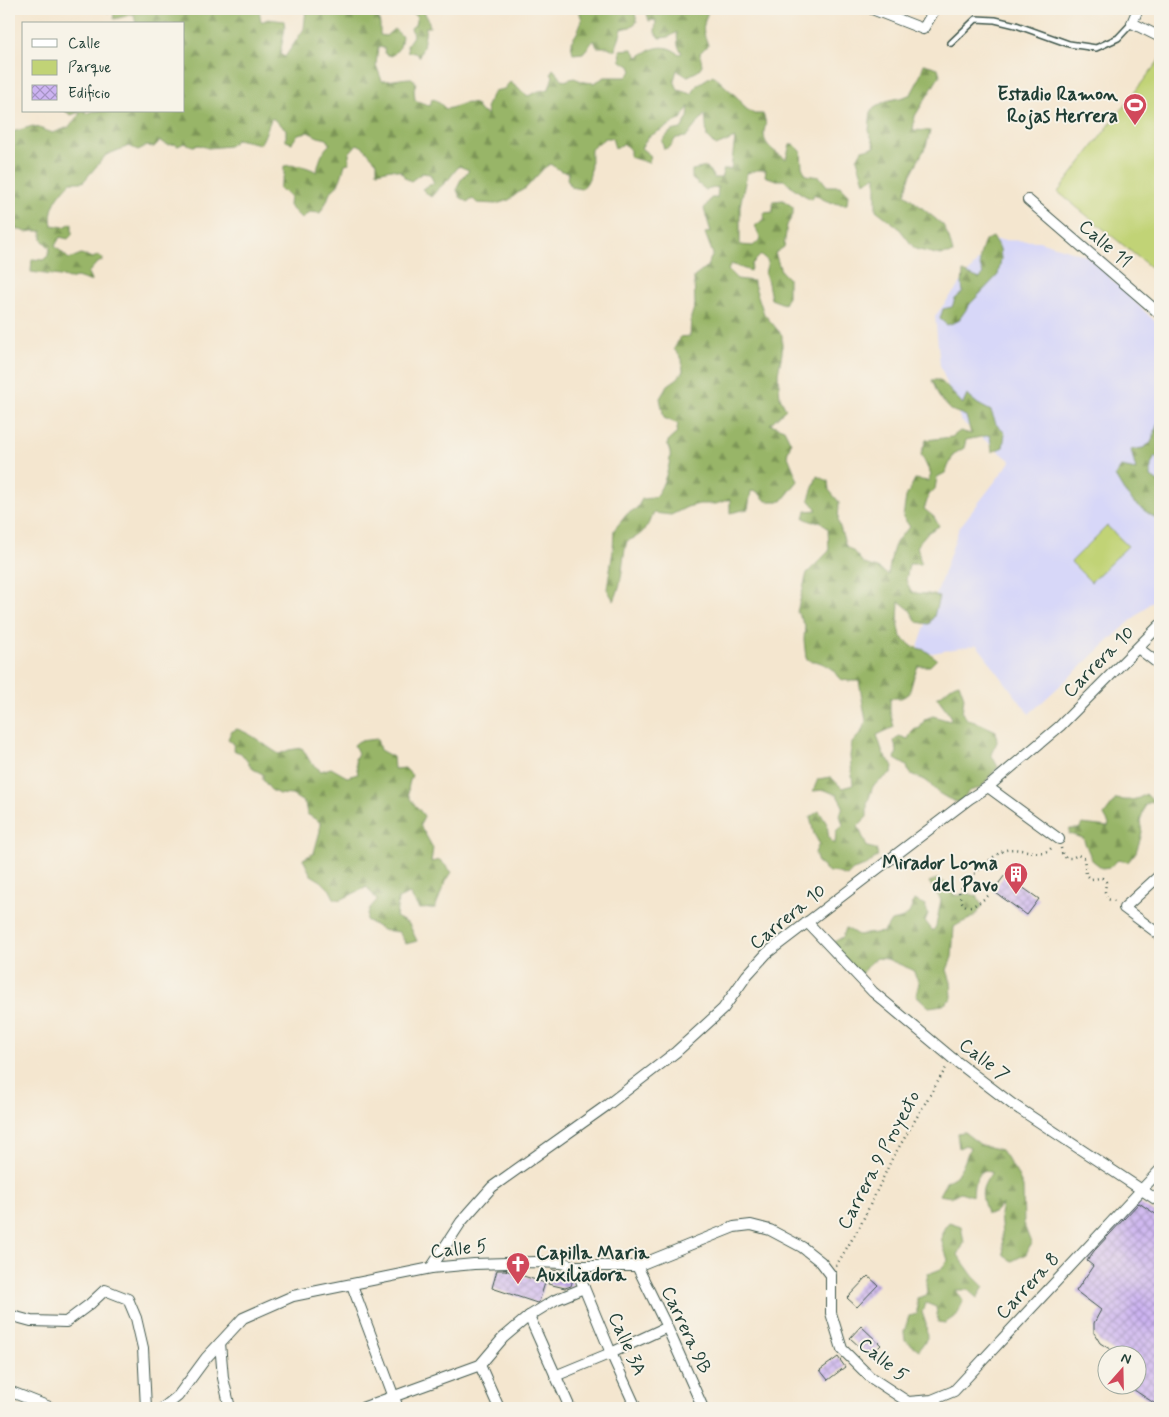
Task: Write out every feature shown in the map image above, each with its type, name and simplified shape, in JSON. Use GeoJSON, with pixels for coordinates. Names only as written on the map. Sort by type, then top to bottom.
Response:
{"type":"FeatureCollection","features":[{"type":"Feature","properties":{"kind":"street"},"geometry":{"type":"LineString","coordinates":[[872,9],[922,29],[935,9]]}},
{"type":"Feature","properties":{"kind":"street"},"geometry":{"type":"LineString","coordinates":[[1138,9],[1132,23],[1160,37]]}},
{"type":"Feature","properties":{"kind":"street","name":"Calle 11"},"geometry":{"type":"LineString","coordinates":[[1028,200],[1160,314]]}},
{"type":"Feature","properties":{"kind":"street","name":"Carrera 10"},"geometry":{"type":"LineString","coordinates":[[431,1268],[461,1222],[492,1187],[606,1106],[676,1052],[723,1009],[767,953],[969,799],[988,787],[1060,726],[1160,625]]}},
{"type":"Feature","properties":{"kind":"street"},"geometry":{"type":"LineString","coordinates":[[1138,648],[1160,665]]}},
{"type":"Feature","properties":{"kind":"street"},"geometry":{"type":"LineString","coordinates":[[988,787],[1059,838]]}},
{"type":"Feature","properties":{"kind":"street"},"geometry":{"type":"LineString","coordinates":[[1160,875],[1124,908],[1160,935]]}},
{"type":"Feature","properties":{"kind":"street","name":"Calle 7"},"geometry":{"type":"LineString","coordinates":[[808,922],[873,992],[952,1058],[1012,1104],[1160,1202]]}},
{"type":"Feature","properties":{"kind":"street","name":"Carrera 8"},"geometry":{"type":"LineString","coordinates":[[905,1405],[932,1400],[954,1391],[1160,1170]]}},
{"type":"Feature","properties":{"kind":"street","name":"Calle 5"},"geometry":{"type":"LineString","coordinates":[[163,1408],[178,1396],[206,1358],[243,1318],[293,1296],[431,1268],[474,1264],[536,1262],[561,1263],[575,1266],[637,1266],[734,1227],[751,1225],[770,1230],[802,1247],[821,1262],[831,1275],[831,1313],[842,1349],[870,1376],[905,1405]]}},
{"type":"Feature","properties":{"kind":"street","name":"Calle 3A"},"geometry":{"type":"LineString","coordinates":[[575,1266],[636,1408]]}},
{"type":"Feature","properties":{"kind":"street","name":"Carrera 9B"},"geometry":{"type":"LineString","coordinates":[[637,1266],[703,1408]]}},
{"type":"Feature","properties":{"kind":"street"},"geometry":{"type":"LineString","coordinates":[[352,1285],[398,1408]]}},
{"type":"Feature","properties":{"kind":"street"},"geometry":{"type":"LineString","coordinates":[[362,1408],[480,1365],[503,1338],[529,1316],[556,1300],[584,1288]]}},
{"type":"Feature","properties":{"kind":"street"},"geometry":{"type":"LineString","coordinates":[[9,1315],[31,1321],[66,1322],[105,1290],[128,1299],[136,1318],[143,1348],[146,1408]]}},
{"type":"Feature","properties":{"kind":"street"},"geometry":{"type":"LineString","coordinates":[[529,1316],[570,1408]]}},
{"type":"Feature","properties":{"kind":"street"},"geometry":{"type":"LineString","coordinates":[[555,1376],[667,1327]]}},
{"type":"Feature","properties":{"kind":"street"},"geometry":{"type":"LineString","coordinates":[[220,1343],[223,1378],[230,1408]]}},
{"type":"Feature","properties":{"kind":"street"},"geometry":{"type":"LineString","coordinates":[[480,1365],[498,1408]]}},
{"type":"Feature","properties":{"kind":"street"},"geometry":{"type":"LineString","coordinates":[[9,1391],[52,1408]]}},
{"type":"Feature","properties":{"kind":"lane"},"geometry":{"type":"LineString","coordinates":[[951,43],[976,19],[995,20],[1016,25],[1069,44],[1096,48],[1118,38],[1132,23]]}},
{"type":"Feature","properties":{"kind":"path"},"geometry":{"type":"LineString","coordinates":[[988,896],[975,906],[968,906],[960,900],[959,891],[992,858],[1006,850],[1029,850],[1042,853],[1050,851],[1059,838],[1062,842],[1062,852],[1066,858],[1078,855],[1084,858],[1086,874],[1091,879],[1102,878],[1106,882],[1107,899],[1115,900],[1124,908]]}},
{"type":"Feature","properties":{"kind":"path","name":"Carrera 9 Proyecto"},"geometry":{"type":"LineString","coordinates":[[831,1275],[860,1226],[892,1159],[952,1058]]}},
{"type":"Feature","properties":{"kind":"shaded area"},"geometry":{"type":"Polygon","coordinates":[[[994,240],[1039,241],[1087,256],[1160,326],[1160,594],[1029,714],[977,645],[915,656],[959,528],[1011,461],[961,421],[940,365],[935,316],[994,240]]]}},
{"type":"Feature","properties":{"kind":"green space"},"geometry":{"type":"Polygon","coordinates":[[[107,9],[259,9],[261,22],[268,19],[284,21],[285,28],[280,54],[285,57],[304,29],[306,9],[377,9],[380,35],[386,36],[394,29],[402,36],[400,47],[392,56],[385,54],[384,48],[378,47],[376,65],[382,81],[412,78],[416,83],[414,89],[415,100],[430,106],[432,99],[436,100],[446,109],[463,104],[475,104],[481,112],[488,115],[486,108],[494,91],[504,89],[510,82],[528,96],[549,89],[553,69],[564,81],[574,78],[594,83],[605,77],[626,77],[632,71],[630,66],[621,61],[620,50],[632,49],[638,57],[653,49],[663,47],[674,50],[679,54],[682,53],[678,46],[677,32],[669,37],[659,38],[655,32],[656,20],[649,21],[647,13],[649,9],[707,9],[704,35],[708,45],[700,53],[702,65],[698,71],[688,76],[677,70],[674,80],[678,90],[692,94],[697,85],[713,75],[739,99],[745,108],[754,114],[763,114],[766,123],[764,132],[766,143],[772,149],[786,159],[790,145],[794,144],[801,151],[802,167],[806,175],[820,177],[827,186],[841,186],[848,195],[847,204],[830,202],[814,194],[812,199],[784,180],[776,180],[765,176],[766,170],[747,173],[740,206],[740,245],[753,246],[761,239],[755,226],[764,219],[764,213],[773,212],[773,201],[783,200],[793,207],[793,215],[787,225],[784,247],[775,253],[781,271],[788,278],[788,296],[784,304],[771,299],[765,273],[768,261],[761,255],[752,264],[750,271],[731,264],[728,270],[737,279],[753,281],[764,314],[782,335],[782,353],[778,374],[780,397],[786,409],[770,424],[784,429],[791,443],[787,454],[798,481],[782,501],[766,501],[758,492],[751,491],[748,509],[730,513],[730,499],[716,504],[699,504],[687,507],[671,515],[654,513],[641,533],[627,541],[621,578],[614,601],[607,589],[614,530],[627,514],[637,508],[642,499],[654,497],[657,494],[666,476],[670,456],[668,441],[676,434],[678,424],[664,418],[660,398],[668,385],[678,378],[683,371],[682,359],[674,349],[680,337],[690,336],[691,317],[695,305],[694,277],[706,268],[713,254],[705,233],[711,232],[704,209],[711,198],[717,198],[718,187],[706,190],[692,179],[692,170],[707,167],[714,178],[721,178],[724,169],[731,169],[735,138],[716,146],[707,137],[705,114],[686,137],[676,138],[670,147],[664,149],[662,141],[671,131],[681,129],[688,118],[689,106],[681,119],[648,137],[641,148],[651,156],[649,163],[630,157],[630,150],[624,144],[615,148],[612,138],[605,138],[591,149],[590,176],[581,189],[571,187],[567,178],[569,172],[561,171],[550,164],[526,188],[509,200],[496,204],[477,203],[473,199],[468,202],[460,197],[457,190],[460,181],[469,170],[459,166],[431,197],[422,189],[434,183],[430,174],[422,173],[411,181],[405,178],[401,171],[391,169],[377,172],[377,162],[366,150],[357,144],[349,153],[349,163],[345,164],[342,176],[330,192],[320,213],[309,212],[302,219],[289,206],[290,196],[279,188],[284,176],[284,166],[301,166],[317,172],[321,156],[330,144],[327,139],[308,132],[298,134],[292,143],[286,141],[286,129],[272,118],[260,144],[237,139],[229,146],[208,148],[184,143],[178,146],[175,144],[168,145],[160,141],[154,147],[146,146],[138,150],[129,146],[106,155],[83,182],[71,182],[62,191],[53,207],[52,225],[64,227],[72,223],[72,235],[68,239],[60,237],[55,246],[69,259],[81,254],[93,258],[98,255],[104,259],[88,273],[92,282],[77,277],[69,279],[31,272],[32,259],[43,260],[48,256],[50,248],[42,240],[42,231],[26,232],[15,228],[14,220],[9,218],[9,133],[33,126],[53,133],[69,127],[80,112],[86,112],[86,114],[91,112],[185,112],[185,22],[136,22],[134,14],[114,19],[113,10],[108,13],[107,9]]]}},
{"type":"Feature","properties":{"kind":"green space"},"geometry":{"type":"Polygon","coordinates":[[[409,9],[424,9],[430,27],[426,27],[423,47],[419,57],[415,53],[408,52],[407,45],[413,36],[411,28],[415,25],[417,16],[409,9]]]}},
{"type":"Feature","properties":{"kind":"green space"},"geometry":{"type":"Polygon","coordinates":[[[634,9],[637,22],[630,27],[622,29],[615,51],[608,47],[597,47],[594,40],[583,53],[573,54],[571,42],[582,20],[579,10],[634,9]]]}},
{"type":"Feature","properties":{"kind":"green space","name":"Estadio Ramon Rojas Herrera"},"geometry":{"type":"Polygon","coordinates":[[[1160,59],[1160,253],[1150,267],[1058,192],[1160,59]]]}},
{"type":"Feature","properties":{"kind":"green space"},"geometry":{"type":"Polygon","coordinates":[[[924,64],[938,68],[940,75],[915,116],[913,130],[930,131],[926,146],[910,176],[905,194],[943,225],[953,253],[940,255],[915,249],[898,227],[876,210],[876,176],[864,182],[857,159],[862,150],[875,147],[869,131],[871,110],[886,101],[911,94],[924,64]]]}},
{"type":"Feature","properties":{"kind":"green space"},"geometry":{"type":"Polygon","coordinates":[[[66,112],[80,112],[71,115],[66,112]]]}},
{"type":"Feature","properties":{"kind":"green space"},"geometry":{"type":"Polygon","coordinates":[[[993,237],[1000,249],[1001,259],[998,275],[970,304],[958,321],[947,325],[940,319],[943,309],[952,307],[955,299],[963,292],[963,272],[980,279],[983,274],[980,261],[982,250],[985,241],[993,237]]]}},
{"type":"Feature","properties":{"kind":"green space"},"geometry":{"type":"Polygon","coordinates":[[[932,380],[940,380],[963,404],[967,395],[991,411],[996,424],[1005,433],[1003,447],[992,452],[990,435],[966,440],[964,448],[954,454],[945,473],[937,477],[935,489],[929,495],[924,509],[934,517],[939,526],[927,533],[917,545],[921,564],[909,564],[906,580],[911,592],[939,597],[934,616],[929,624],[917,622],[910,610],[899,601],[898,622],[901,637],[913,647],[925,650],[937,659],[930,666],[918,666],[909,694],[901,698],[890,698],[890,712],[894,727],[877,735],[883,753],[893,766],[892,772],[873,786],[867,804],[867,817],[858,826],[867,847],[876,849],[878,856],[865,866],[853,870],[847,876],[829,872],[818,863],[815,853],[819,843],[814,834],[810,817],[819,811],[827,824],[829,839],[835,844],[836,831],[843,825],[840,815],[843,806],[837,795],[825,790],[813,791],[818,779],[831,777],[842,788],[853,785],[850,756],[852,743],[861,733],[866,721],[859,681],[843,680],[828,666],[806,658],[805,625],[797,612],[807,573],[829,551],[828,529],[820,521],[813,522],[804,518],[806,511],[817,510],[809,499],[817,476],[828,481],[829,490],[839,502],[838,521],[846,546],[864,564],[877,568],[888,575],[896,543],[910,527],[903,517],[906,497],[915,479],[928,481],[931,475],[921,454],[926,440],[952,437],[960,431],[971,434],[966,416],[951,410],[939,397],[932,380]]]}},
{"type":"Feature","properties":{"kind":"green space"},"geometry":{"type":"Polygon","coordinates":[[[1160,417],[1160,462],[1155,456],[1151,465],[1151,477],[1160,483],[1160,538],[1158,520],[1135,504],[1115,476],[1121,467],[1136,470],[1131,450],[1143,448],[1151,443],[1160,417]]]}},
{"type":"Feature","properties":{"kind":"green space"},"geometry":{"type":"Polygon","coordinates":[[[1107,526],[1128,546],[1091,582],[1071,562],[1107,526]]]}},
{"type":"Feature","properties":{"kind":"green space"},"geometry":{"type":"Polygon","coordinates":[[[959,683],[964,697],[962,713],[968,720],[996,731],[997,742],[991,754],[998,767],[981,788],[969,791],[961,801],[956,802],[937,792],[928,782],[909,773],[907,766],[895,759],[897,751],[894,741],[899,736],[908,739],[913,730],[920,728],[925,719],[933,716],[950,721],[951,716],[937,697],[959,683]]]}},
{"type":"Feature","properties":{"kind":"green space"},"geometry":{"type":"Polygon","coordinates":[[[237,729],[254,737],[279,754],[302,748],[311,763],[321,771],[331,768],[347,777],[358,774],[355,759],[358,753],[354,745],[359,741],[377,739],[380,750],[393,757],[394,769],[405,768],[412,775],[408,794],[424,816],[420,825],[433,848],[431,862],[440,860],[452,872],[445,883],[435,908],[419,909],[410,894],[398,899],[396,917],[409,924],[417,941],[406,944],[399,932],[383,930],[366,920],[370,908],[377,900],[367,887],[340,900],[334,898],[330,890],[321,881],[311,875],[303,859],[314,853],[320,831],[320,822],[307,814],[305,803],[292,795],[279,794],[271,790],[263,780],[263,774],[253,769],[241,753],[235,751],[233,748],[234,744],[228,739],[231,732],[237,729]]]}},
{"type":"Feature","properties":{"kind":"green space"},"geometry":{"type":"Polygon","coordinates":[[[1146,794],[1153,801],[1145,805],[1140,822],[1142,832],[1140,840],[1136,852],[1128,862],[1118,860],[1110,867],[1102,868],[1092,860],[1083,838],[1069,834],[1070,829],[1079,829],[1082,824],[1108,827],[1109,824],[1104,815],[1116,799],[1132,800],[1146,794]]]}},
{"type":"Feature","properties":{"kind":"green space"},"geometry":{"type":"Polygon","coordinates":[[[937,879],[944,882],[957,896],[967,893],[977,896],[982,906],[973,917],[954,927],[952,957],[947,970],[951,982],[952,998],[943,1005],[929,1007],[916,995],[919,983],[913,970],[887,959],[877,958],[867,966],[860,976],[837,949],[834,942],[843,937],[846,928],[858,935],[884,932],[891,921],[901,919],[907,915],[911,910],[914,900],[925,905],[928,914],[925,921],[933,931],[936,926],[941,900],[929,882],[937,879]]]}},
{"type":"Feature","properties":{"kind":"green space"},"geometry":{"type":"Polygon","coordinates":[[[964,1132],[981,1145],[1001,1150],[1016,1172],[1023,1187],[1024,1225],[1031,1243],[1026,1254],[1012,1261],[1004,1256],[1000,1214],[1002,1204],[994,1213],[987,1214],[983,1201],[983,1188],[992,1172],[981,1171],[974,1185],[973,1196],[960,1192],[951,1197],[939,1195],[946,1182],[956,1176],[964,1163],[970,1147],[965,1145],[959,1148],[957,1133],[964,1132]]]}},
{"type":"Feature","properties":{"kind":"green space"},"geometry":{"type":"Polygon","coordinates":[[[949,1222],[961,1226],[964,1243],[958,1255],[973,1276],[984,1287],[977,1298],[968,1290],[956,1290],[963,1301],[957,1315],[945,1323],[938,1322],[936,1307],[926,1303],[922,1312],[926,1324],[927,1338],[919,1350],[905,1340],[904,1332],[909,1316],[917,1314],[917,1298],[927,1295],[926,1283],[928,1274],[941,1269],[948,1260],[942,1236],[949,1222]]]}},
{"type":"Feature","properties":{"kind":"building","name":"Mirador Loma del Pavo"},"geometry":{"type":"Polygon","coordinates":[[[1005,875],[1039,899],[1027,915],[993,891],[1005,875]]]}},
{"type":"Feature","properties":{"kind":"building"},"geometry":{"type":"Polygon","coordinates":[[[1139,1203],[1160,1217],[1160,1407],[1140,1394],[1146,1394],[1146,1344],[1100,1343],[1094,1333],[1094,1323],[1101,1310],[1076,1291],[1093,1266],[1087,1261],[1139,1203]]]}},
{"type":"Feature","properties":{"kind":"building","name":"Capilla Maria Auxiliadora"},"geometry":{"type":"Polygon","coordinates":[[[497,1270],[505,1270],[545,1283],[539,1302],[537,1303],[492,1288],[497,1270]]]}},
{"type":"Feature","properties":{"kind":"building"},"geometry":{"type":"Polygon","coordinates":[[[552,1270],[570,1272],[573,1279],[571,1286],[565,1288],[548,1284],[552,1270]]]}},
{"type":"Feature","properties":{"kind":"building"},"geometry":{"type":"Polygon","coordinates":[[[868,1276],[878,1285],[857,1307],[847,1298],[868,1276]]]}},
{"type":"Feature","properties":{"kind":"building"},"geometry":{"type":"Polygon","coordinates":[[[861,1326],[881,1345],[870,1356],[850,1338],[861,1326]]]}},
{"type":"Feature","properties":{"kind":"building"},"geometry":{"type":"Polygon","coordinates":[[[838,1357],[845,1367],[828,1380],[820,1370],[838,1357]]]}},
{"type":"Feature","properties":{"kind":"place","name":"Estadio Ramon Rojas Herrera"},"geometry":{"type":"Point","coordinates":[1135,126]}},
{"type":"Feature","properties":{"kind":"place","name":"Mirador Loma del Pavo"},"geometry":{"type":"Point","coordinates":[1016,895]}},
{"type":"Feature","properties":{"kind":"place","name":"Capilla Maria Auxiliadora"},"geometry":{"type":"Point","coordinates":[518,1285]}}]}
